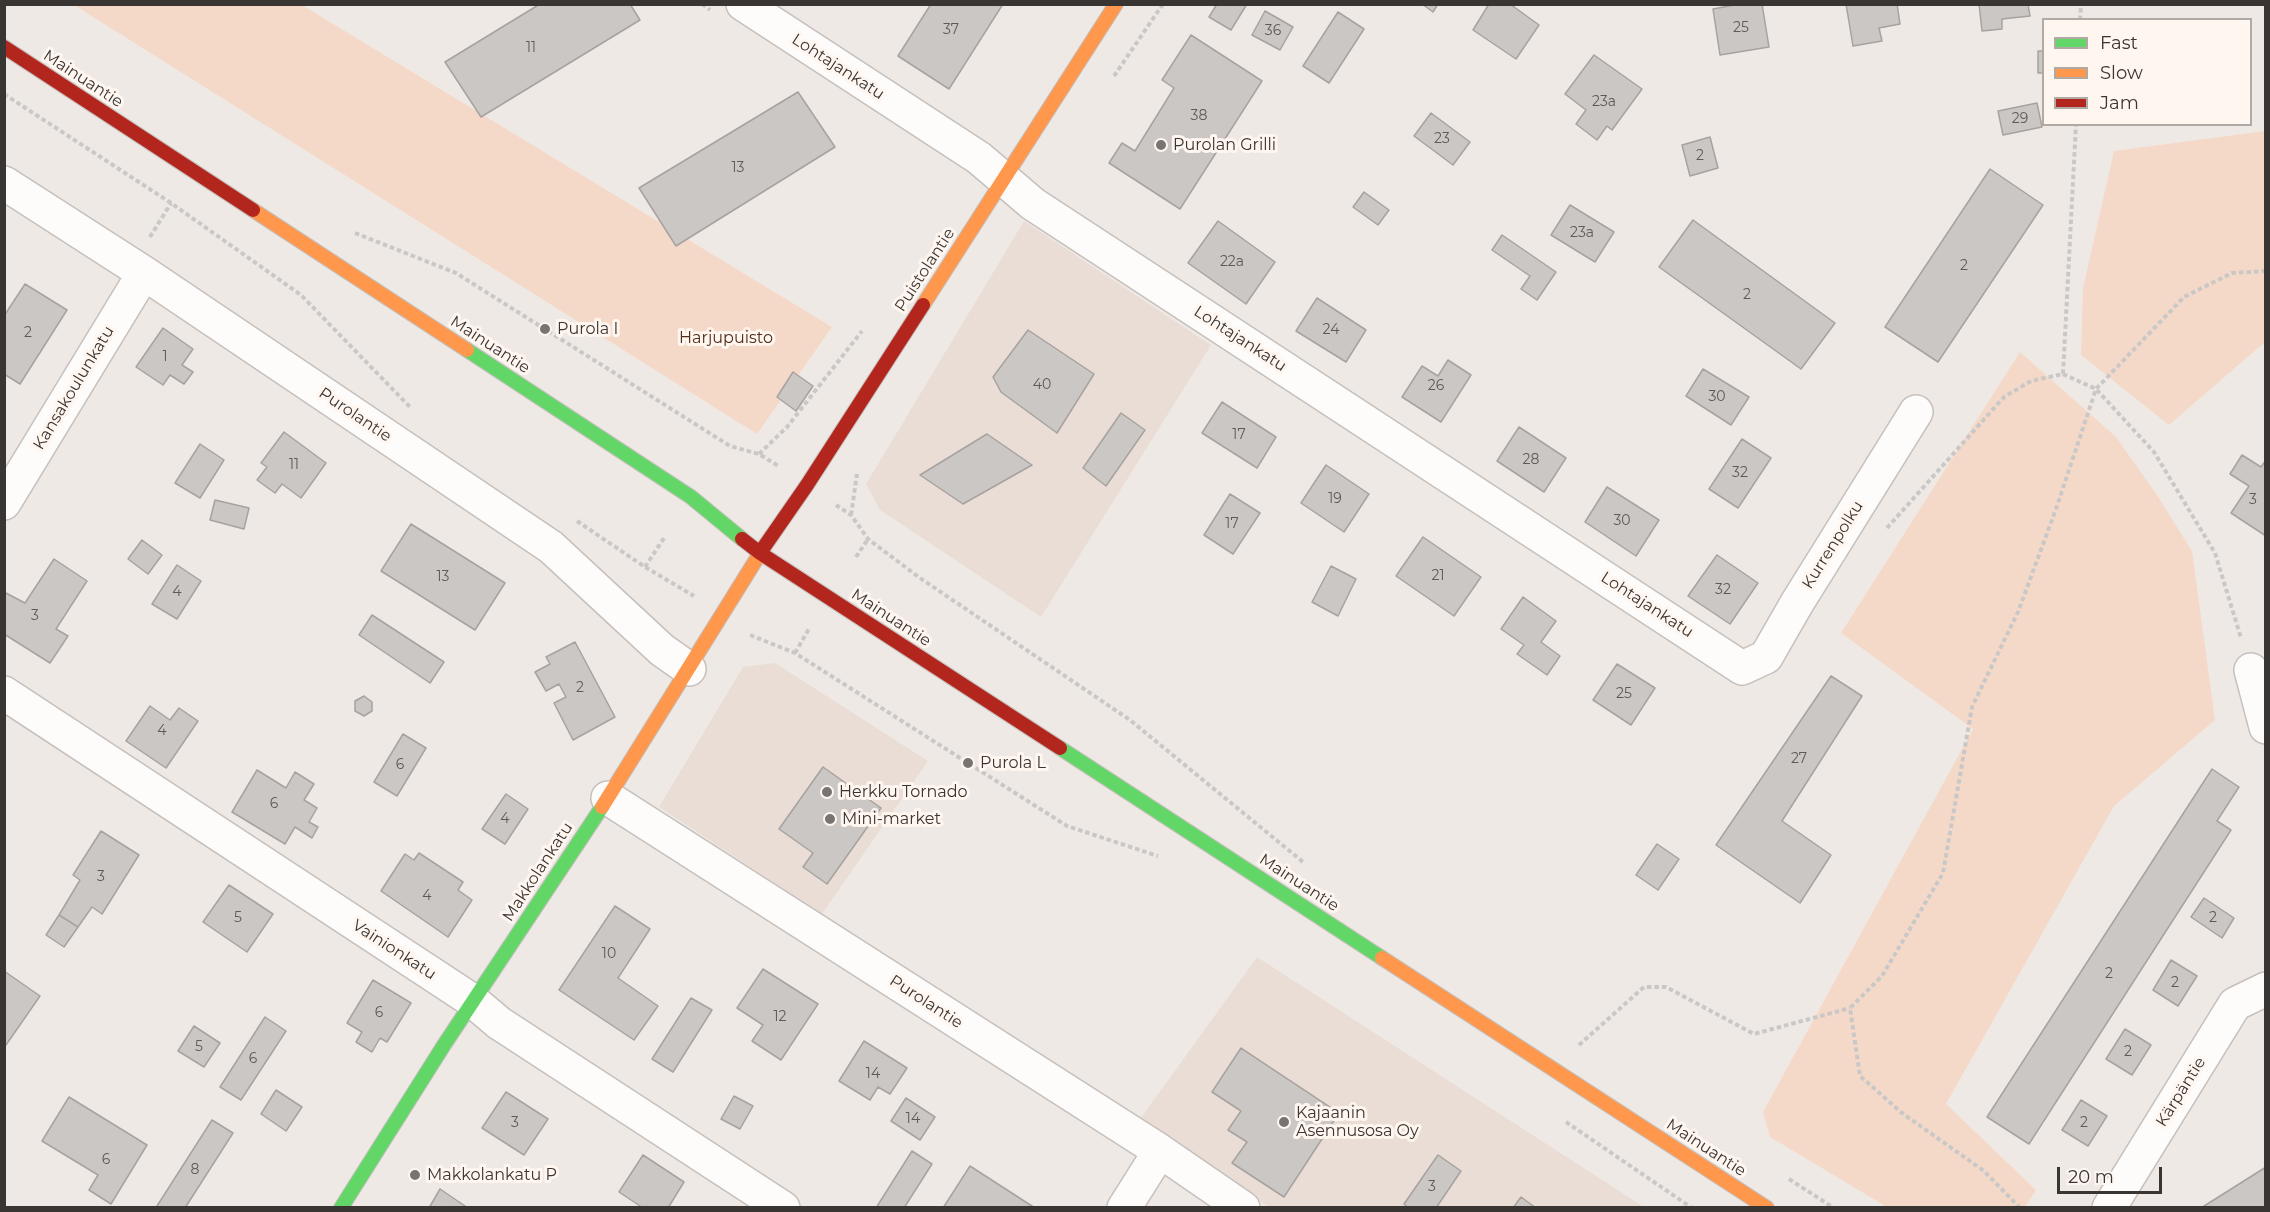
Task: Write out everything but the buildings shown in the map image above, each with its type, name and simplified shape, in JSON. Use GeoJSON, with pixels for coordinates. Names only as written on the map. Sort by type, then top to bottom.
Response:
{"type":"FeatureCollection","features":[{"type":"Feature","properties":{"kind":"main road","name":"Puistolantie"},"geometry":{"type":"LineString","coordinates":[[760,553],[807,485],[1116,4]]}},
{"type":"Feature","properties":{"kind":"main road","name":"Mainuantie"},"geometry":{"type":"LineString","coordinates":[[4,47],[691,497],[760,553],[1767,1208]]}},
{"type":"Feature","properties":{"kind":"main road","name":"Makkolankatu"},"geometry":{"type":"LineString","coordinates":[[340,1208],[608,798],[760,553]]}},
{"type":"Feature","properties":{"kind":"street","name":"Lohtajankatu"},"geometry":{"type":"LineString","coordinates":[[743,4],[978,158],[1033,204],[1742,668]]}},
{"type":"Feature","properties":{"kind":"street","name":"Purolantie"},"geometry":{"type":"LineString","coordinates":[[4,183],[144,273],[551,547],[662,650],[689,669]]}},
{"type":"Feature","properties":{"kind":"street","name":"Kansakoulunkatu"},"geometry":{"type":"LineString","coordinates":[[4,503],[144,273]]}},
{"type":"Feature","properties":{"kind":"street","name":"Kurrenpolku"},"geometry":{"type":"LineString","coordinates":[[1742,668],[1766,657],[1916,412]]}},
{"type":"Feature","properties":{"kind":"street"},"geometry":{"type":"LineString","coordinates":[[2251,670],[2265,727]]}},
{"type":"Feature","properties":{"kind":"street","name":"Vainionkatu"},"geometry":{"type":"LineString","coordinates":[[4,693],[473,1002],[499,1023],[783,1208]]}},
{"type":"Feature","properties":{"kind":"street","name":"Purolantie"},"geometry":{"type":"LineString","coordinates":[[608,798],[1160,1151],[1243,1208]]}},
{"type":"Feature","properties":{"kind":"street","name":"Kärpäntie"},"geometry":{"type":"LineString","coordinates":[[2109,1208],[2235,1004],[2265,989]]}},
{"type":"Feature","properties":{"kind":"street"},"geometry":{"type":"LineString","coordinates":[[1124,1208],[1160,1151]]}},
{"type":"Feature","properties":{"kind":"path"},"geometry":{"type":"LineString","coordinates":[[4,94],[171,203],[301,295],[406,405],[416,411]]}},
{"type":"Feature","properties":{"kind":"path"},"geometry":{"type":"LineString","coordinates":[[2063,374],[2076,126]]}},
{"type":"Feature","properties":{"kind":"path"},"geometry":{"type":"LineString","coordinates":[[348,231],[456,273],[730,446],[759,454]]}},
{"type":"Feature","properties":{"kind":"path"},"geometry":{"type":"LineString","coordinates":[[1579,1046],[1644,987],[1666,987],[1754,1034],[1850,1008],[1882,976],[1943,873],[1972,707],[2018,612],[2096,390],[2184,297],[2232,273],[2265,271]]}},
{"type":"Feature","properties":{"kind":"path"},"geometry":{"type":"LineString","coordinates":[[1880,536],[2004,397],[2031,381],[2063,374],[2096,390],[2154,452],[2216,553],[2251,670]]}},
{"type":"Feature","properties":{"kind":"path"},"geometry":{"type":"LineString","coordinates":[[568,515],[693,596]]}},
{"type":"Feature","properties":{"kind":"path"},"geometry":{"type":"LineString","coordinates":[[851,515],[868,539],[920,578],[1130,720],[1306,864]]}},
{"type":"Feature","properties":{"kind":"path"},"geometry":{"type":"LineString","coordinates":[[645,567],[664,538]]}},
{"type":"Feature","properties":{"kind":"path"},"geometry":{"type":"LineString","coordinates":[[856,557],[868,539]]}},
{"type":"Feature","properties":{"kind":"path"},"geometry":{"type":"LineString","coordinates":[[795,653],[810,627]]}},
{"type":"Feature","properties":{"kind":"path"},"geometry":{"type":"LineString","coordinates":[[751,635],[795,653],[1068,826],[1156,855],[1166,861]]}},
{"type":"Feature","properties":{"kind":"path"},"geometry":{"type":"LineString","coordinates":[[1850,1008],[1860,1076],[1902,1113],[1984,1171],[2020,1208]]}},
{"type":"Feature","properties":{"kind":"path"},"geometry":{"type":"LineString","coordinates":[[1569,1040],[1588,1052]]}},
{"type":"Feature","properties":{"kind":"path"},"geometry":{"type":"LineString","coordinates":[[1563,1120],[1692,1208]]}},
{"type":"Feature","properties":{"kind":"path"},"geometry":{"type":"LineString","coordinates":[[1785,1176],[1834,1208]]}},
{"type":"Feature","properties":{"kind":"shaded area"},"geometry":{"type":"Polygon","coordinates":[[[1024,221],[1211,345],[1041,617],[880,510],[866,484],[1024,221]]]}},
{"type":"Feature","properties":{"kind":"shaded area"},"geometry":{"type":"Polygon","coordinates":[[[775,663],[928,761],[822,914],[659,807],[743,667],[775,663]]]}},
{"type":"Feature","properties":{"kind":"shaded area"},"geometry":{"type":"Polygon","coordinates":[[[1257,957],[1644,1207],[1269,1207],[1138,1122],[1257,957]]]}},
{"type":"Feature","properties":{"kind":"green space","name":"Harjupuisto"},"geometry":{"type":"Polygon","coordinates":[[[74,5],[302,5],[832,327],[757,434],[74,5]]]}},
{"type":"Feature","properties":{"kind":"green space"},"geometry":{"type":"Polygon","coordinates":[[[2265,131],[2265,342],[2169,425],[2081,355],[2083,288],[2114,151],[2265,131]]]}},
{"type":"Feature","properties":{"kind":"green space"},"geometry":{"type":"Polygon","coordinates":[[[2020,352],[2116,437],[2157,495],[2192,551],[2215,720],[2114,806],[1946,1104],[2036,1190],[2025,1207],[1887,1207],[1770,1137],[1763,1112],[1973,729],[1841,633],[2020,352]]]}},
{"type":"Feature","properties":{"kind":"traffic: fast"},"geometry":{"type":"LineString","coordinates":[[467,350],[691,497],[742,539]]}},
{"type":"Feature","properties":{"kind":"traffic: fast"},"geometry":{"type":"LineString","coordinates":[[1060,748],[1382,958]]}},
{"type":"Feature","properties":{"kind":"traffic: fast"},"geometry":{"type":"LineString","coordinates":[[341,1208],[444,1045],[602,807]]}},
{"type":"Feature","properties":{"kind":"traffic: slow"},"geometry":{"type":"LineString","coordinates":[[923,305],[1116,4]]}},
{"type":"Feature","properties":{"kind":"traffic: slow"},"geometry":{"type":"LineString","coordinates":[[253,210],[467,350]]}},
{"type":"Feature","properties":{"kind":"traffic: slow"},"geometry":{"type":"LineString","coordinates":[[602,807],[764,547]]}},
{"type":"Feature","properties":{"kind":"traffic: slow"},"geometry":{"type":"LineString","coordinates":[[1382,958],[1767,1208]]}},
{"type":"Feature","properties":{"kind":"traffic: jam"},"geometry":{"type":"LineString","coordinates":[[4,47],[253,210]]}},
{"type":"Feature","properties":{"kind":"traffic: jam"},"geometry":{"type":"LineString","coordinates":[[764,547],[807,485],[923,305]]}},
{"type":"Feature","properties":{"kind":"traffic: jam"},"geometry":{"type":"LineString","coordinates":[[742,539],[760,553],[1060,748]]}},
{"type":"Feature","properties":{"kind":"place","name":"Purolan Grilli"},"geometry":{"type":"Point","coordinates":[1161,145]}},
{"type":"Feature","properties":{"kind":"place","name":"Purola I"},"geometry":{"type":"Point","coordinates":[545,329]}},
{"type":"Feature","properties":{"kind":"place","name":"Purola L"},"geometry":{"type":"Point","coordinates":[968,763]}},
{"type":"Feature","properties":{"kind":"place","name":"Herkku Tornado"},"geometry":{"type":"Point","coordinates":[827,792]}},
{"type":"Feature","properties":{"kind":"place","name":"Mini-market"},"geometry":{"type":"Point","coordinates":[830,819]}},
{"type":"Feature","properties":{"kind":"place","name":"Kajaanin Asennusosa Oy"},"geometry":{"type":"Point","coordinates":[1284,1122]}},
{"type":"Feature","properties":{"kind":"place","name":"Makkolankatu P"},"geometry":{"type":"Point","coordinates":[415,1175]}}]}
